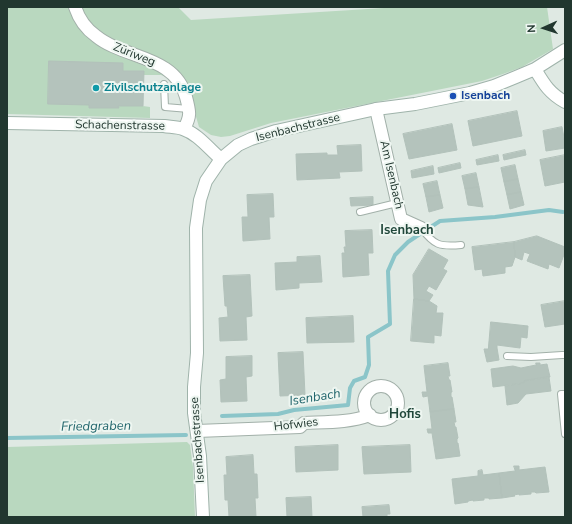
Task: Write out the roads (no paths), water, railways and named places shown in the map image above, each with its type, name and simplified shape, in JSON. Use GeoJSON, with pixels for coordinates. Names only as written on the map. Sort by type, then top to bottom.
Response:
{"type":"FeatureCollection","features":[{"type":"Feature","properties":{"kind":"street","name":"Züriweg"},"geometry":{"type":"LineString","coordinates":[[74,7],[84,25],[96,37],[107,44],[154,62],[177,79],[185,92],[189,109],[189,118],[184,129]]}},
{"type":"Feature","properties":{"kind":"street","name":"Isenbachstrasse"},"geometry":{"type":"LineString","coordinates":[[203,517],[200,456],[194,413],[194,387],[197,354],[196,228],[200,200],[206,180],[221,160],[238,145],[262,134],[376,109],[414,104],[470,93],[536,69],[565,50]]}},
{"type":"Feature","properties":{"kind":"street"},"geometry":{"type":"LineString","coordinates":[[536,69],[547,88],[554,95],[565,102]]}},
{"type":"Feature","properties":{"kind":"street","name":"Am Isenbach"},"geometry":{"type":"LineString","coordinates":[[376,109],[401,219],[424,232]]}},
{"type":"Feature","properties":{"kind":"street","name":"Schachenstrasse"},"geometry":{"type":"LineString","coordinates":[[7,123],[175,127],[184,129],[198,138],[221,160]]}},
{"type":"Feature","properties":{"kind":"street","name":"Hofwies"},"geometry":{"type":"LineString","coordinates":[[196,431],[300,427],[304,423],[348,421],[361,419],[370,415]]}},
{"type":"Feature","properties":{"kind":"lane"},"geometry":{"type":"LineString","coordinates":[[164,84],[165,107],[189,109]]}},
{"type":"Feature","properties":{"kind":"lane"},"geometry":{"type":"LineString","coordinates":[[360,212],[397,203]]}},
{"type":"Feature","properties":{"kind":"lane"},"geometry":{"type":"LineString","coordinates":[[424,232],[430,240],[439,245],[461,245]]}},
{"type":"Feature","properties":{"kind":"lane"},"geometry":{"type":"LineString","coordinates":[[507,356],[565,356]]}},
{"type":"Feature","properties":{"kind":"lane"},"geometry":{"type":"LineString","coordinates":[[565,394],[561,394],[565,434]]}},
{"type":"Feature","properties":{"kind":"waterway","name":"Isenbach"},"geometry":{"type":"LineString","coordinates":[[222,416],[278,414],[294,410],[348,405],[350,388],[354,381],[365,377],[369,365],[368,337],[390,324],[388,271],[395,255],[408,242],[440,221],[495,217],[549,210],[563,212]]}},
{"type":"Feature","properties":{"kind":"waterway","name":"Friedgraben"},"geometry":{"type":"LineString","coordinates":[[7,438],[186,435]]}},
{"type":"Feature","properties":{"kind":"place","name":"Zivilschutzanlage"},"geometry":{"type":"Point","coordinates":[96,88]}},
{"type":"Feature","properties":{"kind":"place","name":"Isenbach"},"geometry":{"type":"Point","coordinates":[453,96]}},
{"type":"Feature","properties":{"kind":"district","name":"Isenbach"},"geometry":{"type":"Point","coordinates":[407,231]}},
{"type":"Feature","properties":{"kind":"district","name":"Hofis"},"geometry":{"type":"Point","coordinates":[405,415]}}]}
